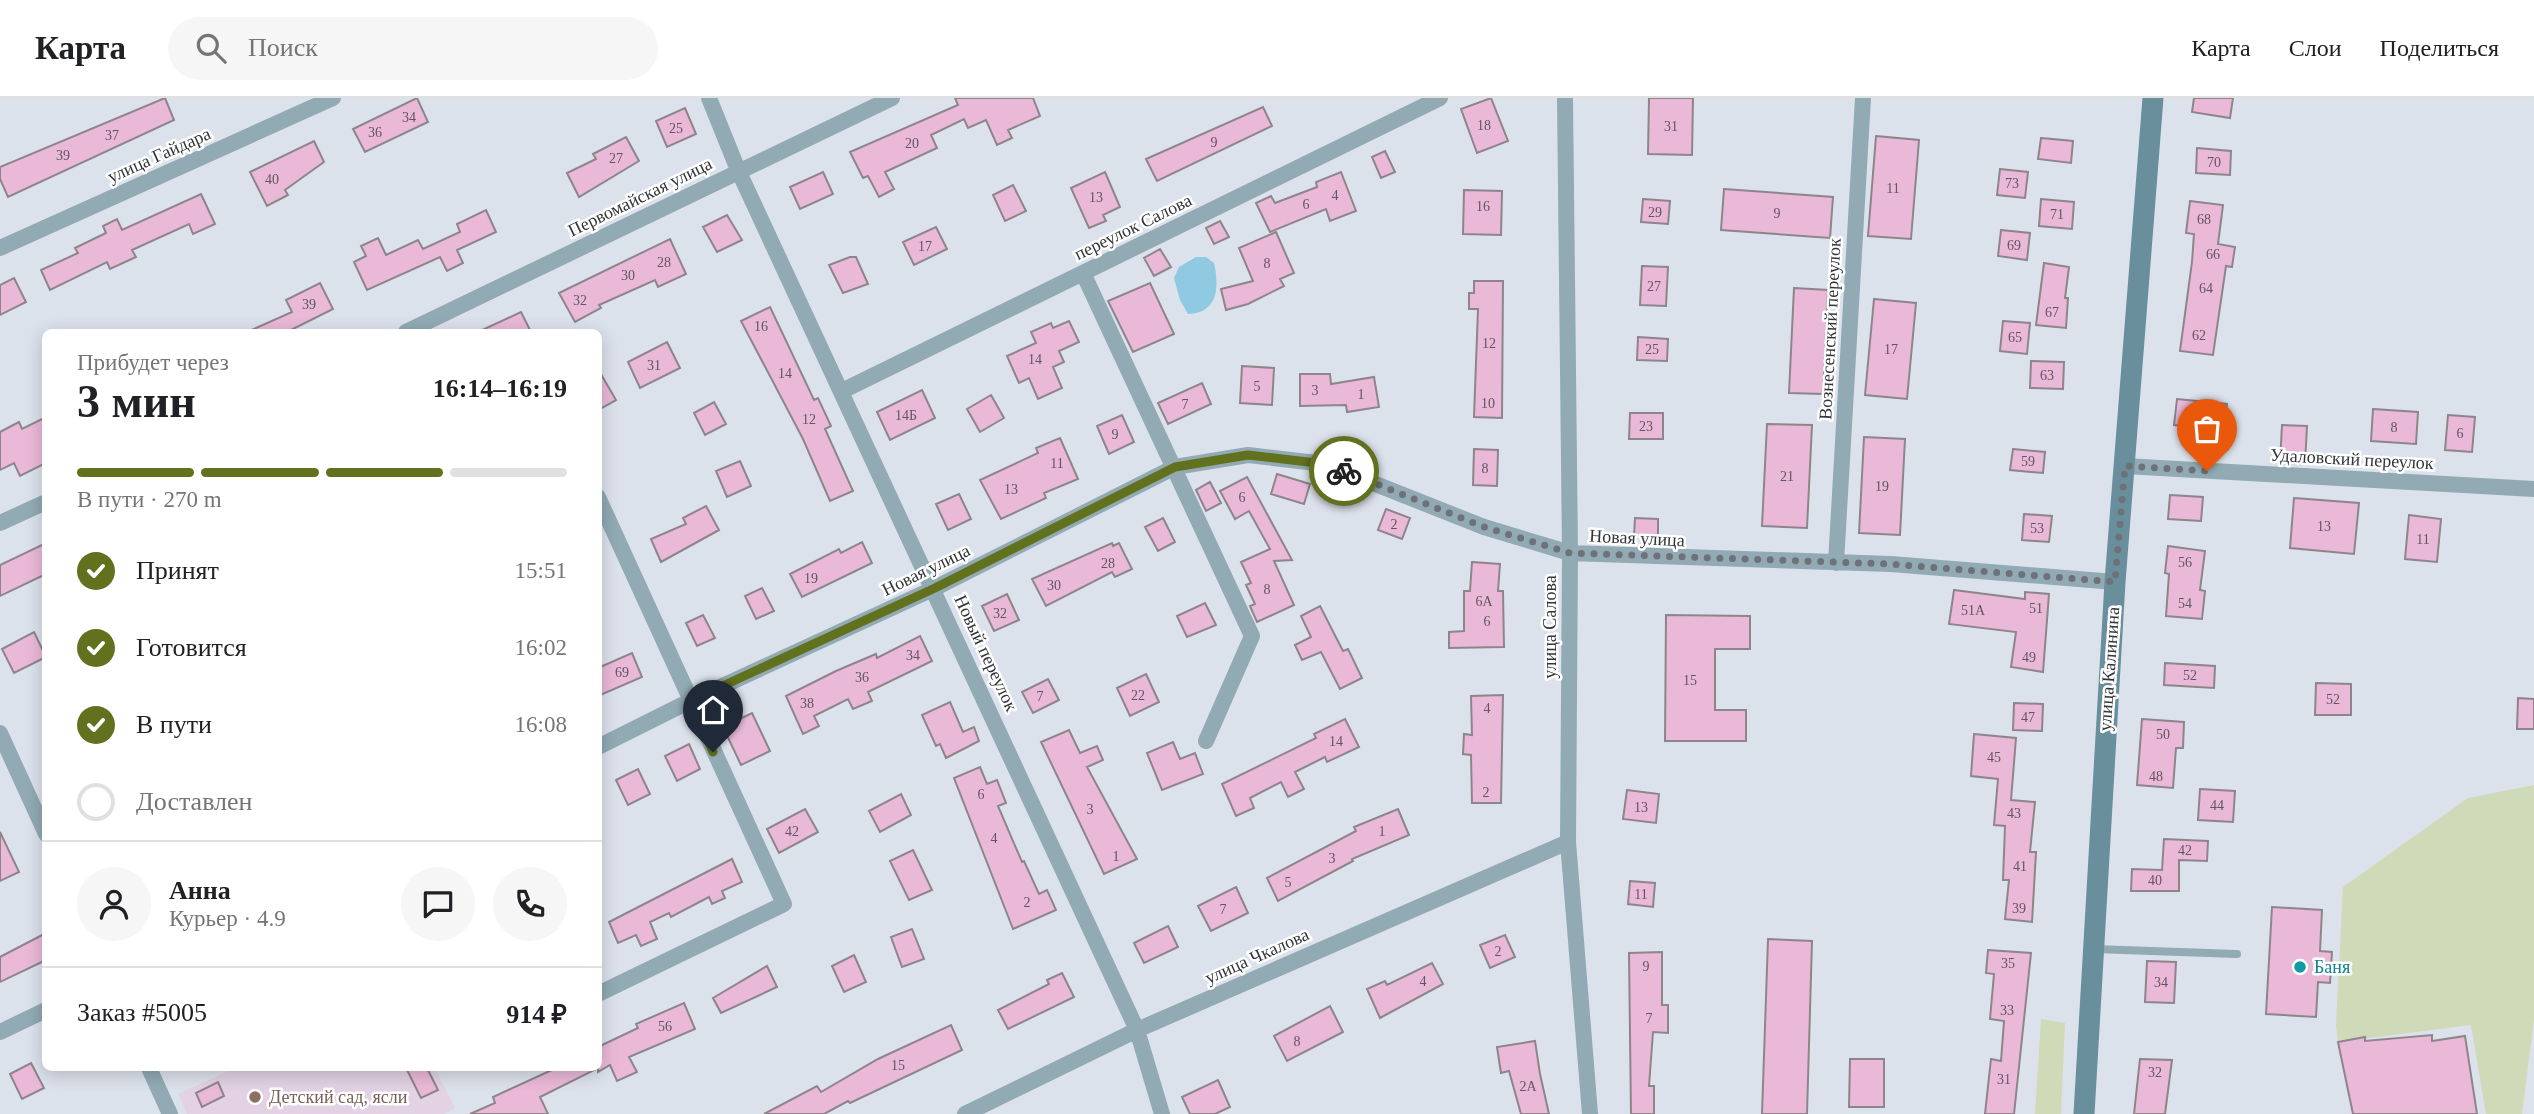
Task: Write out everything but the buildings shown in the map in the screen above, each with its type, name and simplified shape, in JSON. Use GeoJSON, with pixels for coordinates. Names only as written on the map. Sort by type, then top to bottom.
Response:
{"type":"FeatureCollection","features":[{"type":"Feature","properties":{"kind":"main road","name":"улица Калинина"},"geometry":{"type":"LineString","coordinates":[[2084,1114],[2091,948],[2115,582],[2153,98]]}},
{"type":"Feature","properties":{"kind":"street","name":"улица Гайдара"},"geometry":{"type":"LineString","coordinates":[[0,248],[333,98]]}},
{"type":"Feature","properties":{"kind":"street","name":"Новый переулок"},"geometry":{"type":"LineString","coordinates":[[709,98],[738,170],[935,588],[1137,1030],[1162,1114]]}},
{"type":"Feature","properties":{"kind":"street","name":"Первомайская улица"},"geometry":{"type":"LineString","coordinates":[[412,329],[892,98]]}},
{"type":"Feature","properties":{"kind":"street","name":"переулок Салова"},"geometry":{"type":"LineString","coordinates":[[842,391],[1440,98]]}},
{"type":"Feature","properties":{"kind":"street","name":"улица Салова"},"geometry":{"type":"LineString","coordinates":[[1565,98],[1570,553],[1568,842],[1590,1114]]}},
{"type":"Feature","properties":{"kind":"street","name":"Вознесенский переулок"},"geometry":{"type":"LineString","coordinates":[[1836,563],[1863,98]]}},
{"type":"Feature","properties":{"kind":"street"},"geometry":{"type":"LineString","coordinates":[[1083,273],[1252,636],[1206,741]]}},
{"type":"Feature","properties":{"kind":"street","name":"Новая улица"},"geometry":{"type":"LineString","coordinates":[[602,745],[690,701],[935,588],[1175,467],[1248,455],[1325,464],[1484,527],[1570,553],[1891,564],[2115,582]]}},
{"type":"Feature","properties":{"kind":"street","name":"Удаловский переулок"},"geometry":{"type":"LineString","coordinates":[[2125,466],[2534,489]]}},
{"type":"Feature","properties":{"kind":"street"},"geometry":{"type":"LineString","coordinates":[[0,523],[42,504]]}},
{"type":"Feature","properties":{"kind":"street"},"geometry":{"type":"LineString","coordinates":[[602,506],[784,904],[602,992]]}},
{"type":"Feature","properties":{"kind":"street"},"geometry":{"type":"LineString","coordinates":[[0,733],[42,825]]}},
{"type":"Feature","properties":{"kind":"street","name":"улица Чкалова"},"geometry":{"type":"LineString","coordinates":[[965,1114],[1137,1030],[1568,842]]}},
{"type":"Feature","properties":{"kind":"street"},"geometry":{"type":"LineString","coordinates":[[0,1032],[42,1012]]}},
{"type":"Feature","properties":{"kind":"street"},"geometry":{"type":"LineString","coordinates":[[150,1071],[170,1114]]}},
{"type":"Feature","properties":{"kind":"lane"},"geometry":{"type":"LineString","coordinates":[[2091,948],[2237,954]]}},
{"type":"Feature","properties":{"kind":"shaded area"},"geometry":{"type":"Polygon","coordinates":[[[228,1071],[436,1071],[455,1108],[444,1114],[187,1114],[178,1094],[228,1071]]]}},
{"type":"Feature","properties":{"kind":"green space"},"geometry":{"type":"Polygon","coordinates":[[[2534,785],[2534,1019],[2522,1114],[2486,1114],[2471,1025],[2338,1042],[2336,1026],[2343,887],[2468,798],[2534,785]]]}},
{"type":"Feature","properties":{"kind":"green space"},"geometry":{"type":"Polygon","coordinates":[[[2041,1019],[2065,1023],[2061,1114],[2035,1114],[2041,1019]]]}},
{"type":"Feature","properties":{"kind":"water"},"geometry":{"type":"Polygon","coordinates":[[[1196,257],[1206,257],[1214,263],[1216,289],[1206,309],[1188,314],[1180,300],[1174,278],[1179,267],[1196,257]]]}},
{"type":"Feature","properties":{"kind":"way so far"},"geometry":{"type":"LineString","coordinates":[[1344,471],[1484,527],[1570,553],[1741,562],[1891,564],[2115,582],[2125,466],[2207,471]]}},
{"type":"Feature","properties":{"kind":"place","name":"Баня"},"geometry":{"type":"Point","coordinates":[2300,967]}},
{"type":"Feature","properties":{"kind":"place","name":"Детский сад, ясли"},"geometry":{"type":"Point","coordinates":[255,1097]}},
{"type":"Feature","properties":{"kind":"route"},"geometry":{"type":"LineString","coordinates":[[713,752],[690,701],[935,588],[1175,467],[1248,455],[1325,464],[1344,471]]}}]}
